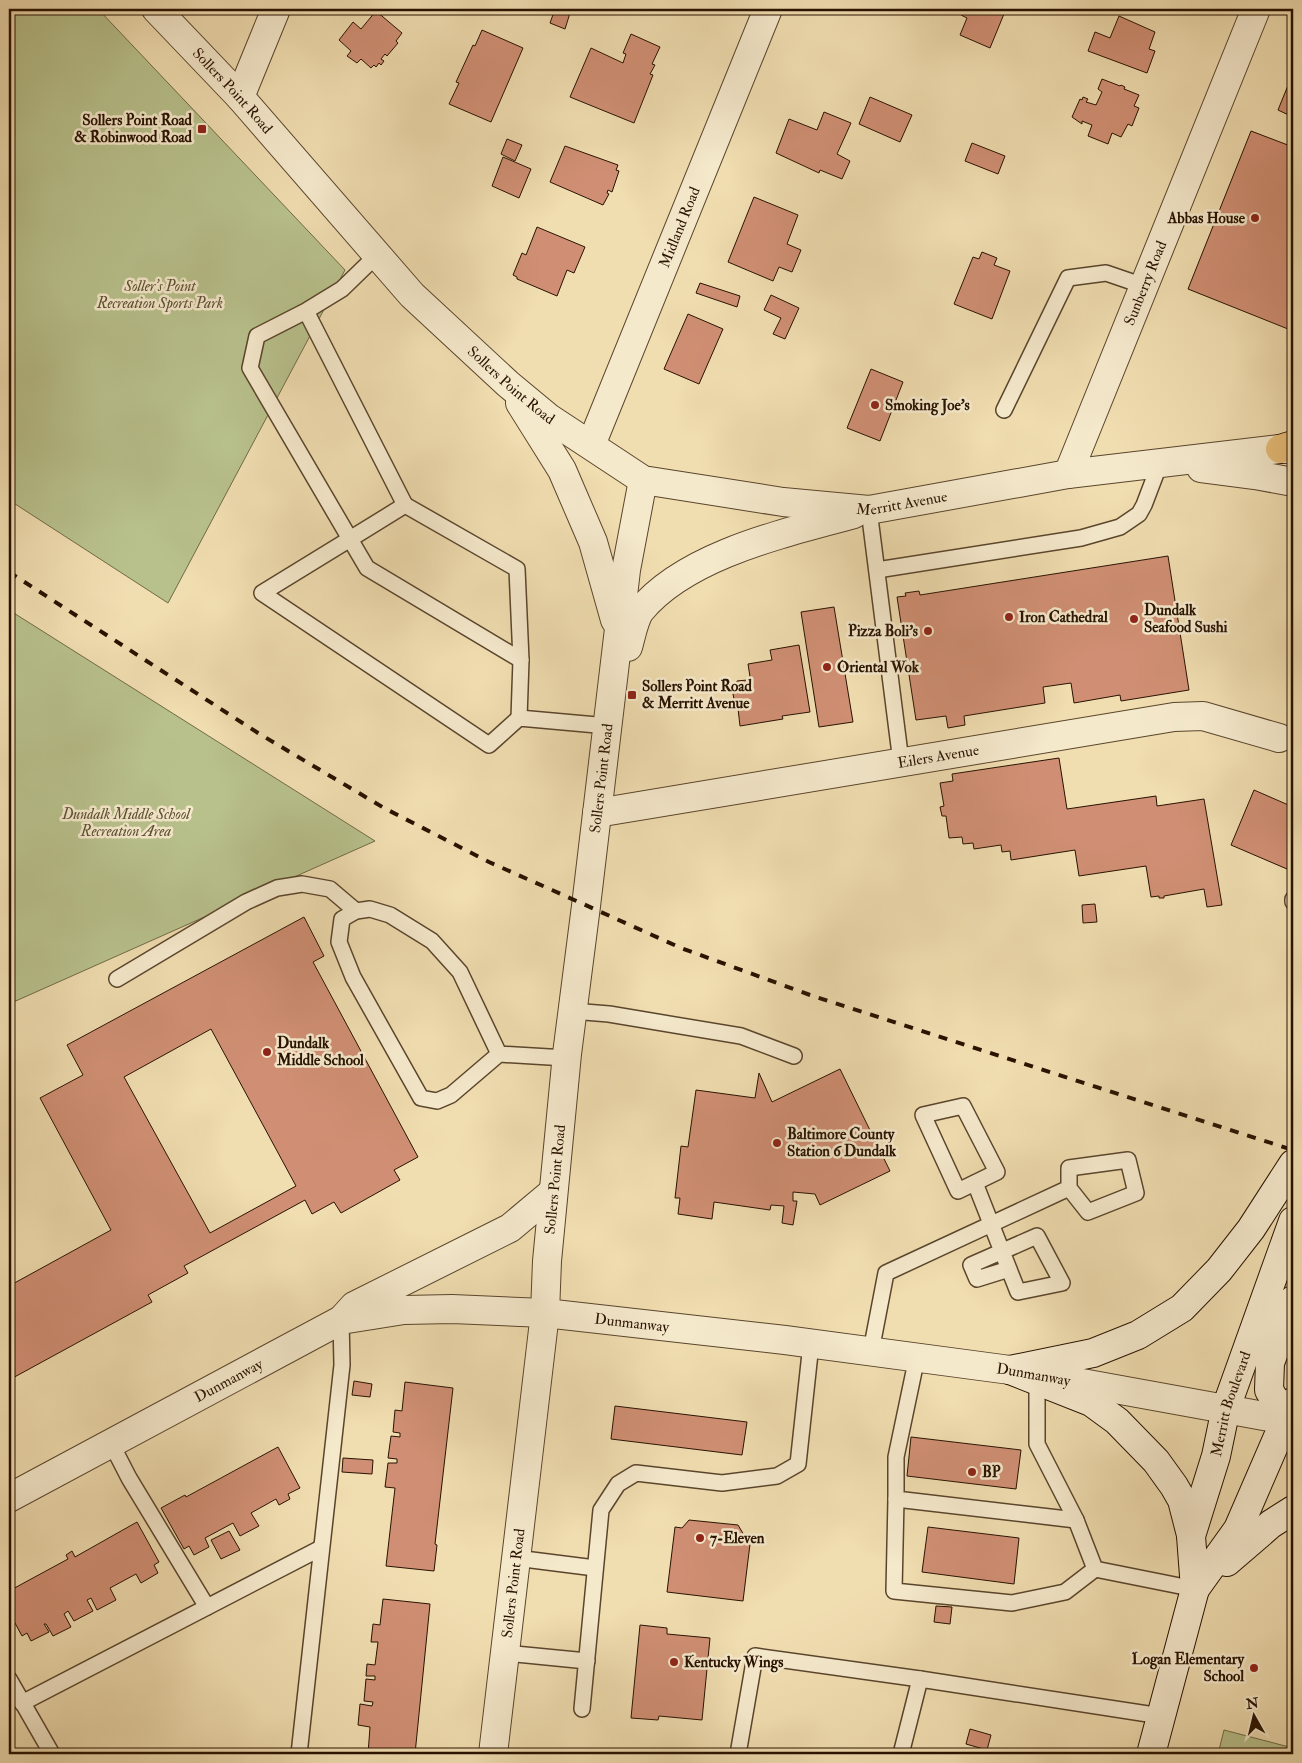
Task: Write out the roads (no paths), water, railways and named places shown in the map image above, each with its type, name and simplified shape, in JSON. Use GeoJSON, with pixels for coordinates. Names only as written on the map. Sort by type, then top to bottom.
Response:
{"type":"FeatureCollection","features":[{"type":"Feature","properties":{"kind":"street","name":"Sollers Point Road"},"geometry":{"type":"LineString","coordinates":[[156,9],[240,96],[412,295],[508,384],[549,418],[643,480],[626,570],[566,1058],[547,1261],[545,1313],[493,1754]]}},
{"type":"Feature","properties":{"kind":"street"},"geometry":{"type":"LineString","coordinates":[[240,96],[276,9]]}},
{"type":"Feature","properties":{"kind":"street","name":"Midland Road"},"geometry":{"type":"LineString","coordinates":[[591,445],[768,9]]}},
{"type":"Feature","properties":{"kind":"street","name":"Sunberry Road"},"geometry":{"type":"LineString","coordinates":[[1068,474],[1256,9]]}},
{"type":"Feature","properties":{"kind":"street"},"geometry":{"type":"LineString","coordinates":[[508,384],[562,470],[593,542],[618,632]]}},
{"type":"Feature","properties":{"kind":"street","name":"Merritt Avenue"},"geometry":{"type":"LineString","coordinates":[[643,480],[783,502],[869,510],[1068,474],[1289,448]]}},
{"type":"Feature","properties":{"kind":"street","name":"Merritt Avenue"},"geometry":{"type":"LineString","coordinates":[[1160,463],[1255,475],[1293,482]]}},
{"type":"Feature","properties":{"kind":"street"},"geometry":{"type":"LineString","coordinates":[[612,691],[639,612],[671,582],[721,555],[790,532],[869,510]]}},
{"type":"Feature","properties":{"kind":"street","name":"Eilers Avenue"},"geometry":{"type":"LineString","coordinates":[[597,813],[1174,717],[1203,716],[1286,741]]}},
{"type":"Feature","properties":{"kind":"street"},"geometry":{"type":"LineString","coordinates":[[1010,1370],[1093,1353],[1138,1335],[1182,1308],[1219,1270],[1246,1236],[1293,1164]]}},
{"type":"Feature","properties":{"kind":"street"},"geometry":{"type":"LineString","coordinates":[[341,1320],[354,1306],[510,1228],[554,1192]]}},
{"type":"Feature","properties":{"kind":"street","name":"Merritt Boulevard"},"geometry":{"type":"LineString","coordinates":[[1151,1754],[1195,1589],[1191,1536],[1216,1456],[1226,1408],[1293,1221]]}},
{"type":"Feature","properties":{"kind":"street"},"geometry":{"type":"LineString","coordinates":[[1291,1414],[1268,1390],[1270,1363],[1293,1300]]}},
{"type":"Feature","properties":{"kind":"street","name":"Dunmanway"},"geometry":{"type":"LineString","coordinates":[[9,1498],[341,1320],[404,1310],[442,1309],[545,1313],[871,1351],[1010,1370],[1226,1408],[1291,1414]]}},
{"type":"Feature","properties":{"kind":"street"},"geometry":{"type":"LineString","coordinates":[[1010,1370],[1091,1402],[1117,1421],[1156,1461],[1182,1500],[1191,1536]]}},
{"type":"Feature","properties":{"kind":"street","name":"Merritt Boulevard"},"geometry":{"type":"LineString","coordinates":[[1195,1589],[1238,1529],[1291,1414]]}},
{"type":"Feature","properties":{"kind":"street"},"geometry":{"type":"LineString","coordinates":[[1195,1589],[1271,1524],[1293,1510]]}},
{"type":"Feature","properties":{"kind":"lane"},"geometry":{"type":"LineString","coordinates":[[377,255],[342,289],[306,311],[257,336],[250,368],[367,568],[521,660]]}},
{"type":"Feature","properties":{"kind":"lane"},"geometry":{"type":"LineString","coordinates":[[1004,410],[1068,278],[1106,273],[1144,286]]}},
{"type":"Feature","properties":{"kind":"lane"},"geometry":{"type":"LineString","coordinates":[[306,311],[405,506],[516,569],[521,660],[519,718],[489,745],[262,593],[405,506]]}},
{"type":"Feature","properties":{"kind":"lane"},"geometry":{"type":"LineString","coordinates":[[877,570],[1080,538],[1120,527],[1139,514],[1160,463]]}},
{"type":"Feature","properties":{"kind":"lane"},"geometry":{"type":"LineString","coordinates":[[869,510],[901,762]]}},
{"type":"Feature","properties":{"kind":"lane"},"geometry":{"type":"LineString","coordinates":[[519,718],[608,726]]}},
{"type":"Feature","properties":{"kind":"lane"},"geometry":{"type":"LineString","coordinates":[[117,979],[246,902],[277,888],[302,884],[330,889],[356,911]]}},
{"type":"Feature","properties":{"kind":"lane"},"geometry":{"type":"LineString","coordinates":[[499,1054],[460,972],[432,941],[390,916],[370,909],[356,911],[342,919],[339,942],[353,977],[420,1098],[437,1101],[451,1095],[499,1054],[566,1058]]}},
{"type":"Feature","properties":{"kind":"lane"},"geometry":{"type":"LineString","coordinates":[[572,1011],[609,1014],[741,1036],[794,1056]]}},
{"type":"Feature","properties":{"kind":"lane"},"geometry":{"type":"LineString","coordinates":[[962,1106],[997,1172],[975,1183],[958,1191],[923,1115],[962,1106]]}},
{"type":"Feature","properties":{"kind":"lane"},"geometry":{"type":"LineString","coordinates":[[1128,1160],[1136,1193],[1088,1212],[1069,1188],[1068,1168],[1128,1160]]}},
{"type":"Feature","properties":{"kind":"lane"},"geometry":{"type":"LineString","coordinates":[[975,1183],[1002,1252],[1009,1269],[1018,1292],[1062,1282],[1037,1236],[1002,1252],[971,1266],[977,1279],[1009,1269]]}},
{"type":"Feature","properties":{"kind":"lane"},"geometry":{"type":"LineString","coordinates":[[871,1351],[886,1273],[1069,1188]]}},
{"type":"Feature","properties":{"kind":"lane"},"geometry":{"type":"LineString","coordinates":[[299,1754],[342,1365],[341,1320]]}},
{"type":"Feature","properties":{"kind":"lane"},"geometry":{"type":"LineString","coordinates":[[582,1709],[600,1510],[618,1484],[636,1473],[722,1483],[778,1476],[798,1464],[811,1344]]}},
{"type":"Feature","properties":{"kind":"lane"},"geometry":{"type":"LineString","coordinates":[[917,1357],[896,1457],[894,1591],[1012,1602],[1065,1592],[1096,1569],[1195,1589]]}},
{"type":"Feature","properties":{"kind":"lane"},"geometry":{"type":"LineString","coordinates":[[1037,1380],[1037,1444],[1076,1520],[1096,1569]]}},
{"type":"Feature","properties":{"kind":"lane"},"geometry":{"type":"LineString","coordinates":[[111,1443],[129,1478],[208,1606]]}},
{"type":"Feature","properties":{"kind":"lane"},"geometry":{"type":"LineString","coordinates":[[896,1499],[1076,1520]]}},
{"type":"Feature","properties":{"kind":"lane"},"geometry":{"type":"LineString","coordinates":[[22,1703],[321,1548]]}},
{"type":"Feature","properties":{"kind":"lane"},"geometry":{"type":"LineString","coordinates":[[516,1558],[595,1568]]}},
{"type":"Feature","properties":{"kind":"lane"},"geometry":{"type":"LineString","coordinates":[[505,1653],[587,1661]]}},
{"type":"Feature","properties":{"kind":"lane"},"geometry":{"type":"LineString","coordinates":[[738,1754],[755,1656],[920,1678],[1161,1716]]}},
{"type":"Feature","properties":{"kind":"lane"},"geometry":{"type":"LineString","coordinates":[[901,1754],[920,1678]]}},
{"type":"Feature","properties":{"kind":"lane"},"geometry":{"type":"LineString","coordinates":[[9,1679],[52,1754]]}},
{"type":"Feature","properties":{"kind":"railway"},"geometry":{"type":"LineString","coordinates":[[9,572],[258,733],[384,808],[489,862],[681,948],[810,995],[1293,1150]]}},
{"type":"Feature","properties":{"kind":"place","name":"Sollers Point Road & Robinwood Road"},"geometry":{"type":"Point","coordinates":[202,129]}},
{"type":"Feature","properties":{"kind":"place","name":"Abbas House"},"geometry":{"type":"Point","coordinates":[1255,218]}},
{"type":"Feature","properties":{"kind":"place","name":"Smoking Joe's"},"geometry":{"type":"Point","coordinates":[875,405]}},
{"type":"Feature","properties":{"kind":"place","name":"Iron Cathedral"},"geometry":{"type":"Point","coordinates":[1009,617]}},
{"type":"Feature","properties":{"kind":"place","name":"Dundalk Seafood Sushi"},"geometry":{"type":"Point","coordinates":[1134,619]}},
{"type":"Feature","properties":{"kind":"place","name":"Pizza Boli’s"},"geometry":{"type":"Point","coordinates":[928,631]}},
{"type":"Feature","properties":{"kind":"place","name":"Oriental Wok"},"geometry":{"type":"Point","coordinates":[827,667]}},
{"type":"Feature","properties":{"kind":"place","name":"Sollers Point Road & Merritt Avenue"},"geometry":{"type":"Point","coordinates":[632,695]}},
{"type":"Feature","properties":{"kind":"place","name":"Dundalk Middle School"},"geometry":{"type":"Point","coordinates":[267,1052]}},
{"type":"Feature","properties":{"kind":"place","name":"Baltimore County Station 6 Dundalk"},"geometry":{"type":"Point","coordinates":[777,1143]}},
{"type":"Feature","properties":{"kind":"place","name":"BP"},"geometry":{"type":"Point","coordinates":[972,1472]}},
{"type":"Feature","properties":{"kind":"place","name":"7-Eleven"},"geometry":{"type":"Point","coordinates":[700,1538]}},
{"type":"Feature","properties":{"kind":"place","name":"Kentucky Wings"},"geometry":{"type":"Point","coordinates":[674,1662]}},
{"type":"Feature","properties":{"kind":"place","name":"Logan Elementary School"},"geometry":{"type":"Point","coordinates":[1254,1668]}},
{"type":"Feature","properties":{"kind":"park label","name":"Soller's Point Recreation Sports Park"},"geometry":{"type":"Point","coordinates":[160,294]}},
{"type":"Feature","properties":{"kind":"park label","name":"Dundalk Middle School Recreation Area"},"geometry":{"type":"Point","coordinates":[126,822]}}]}
